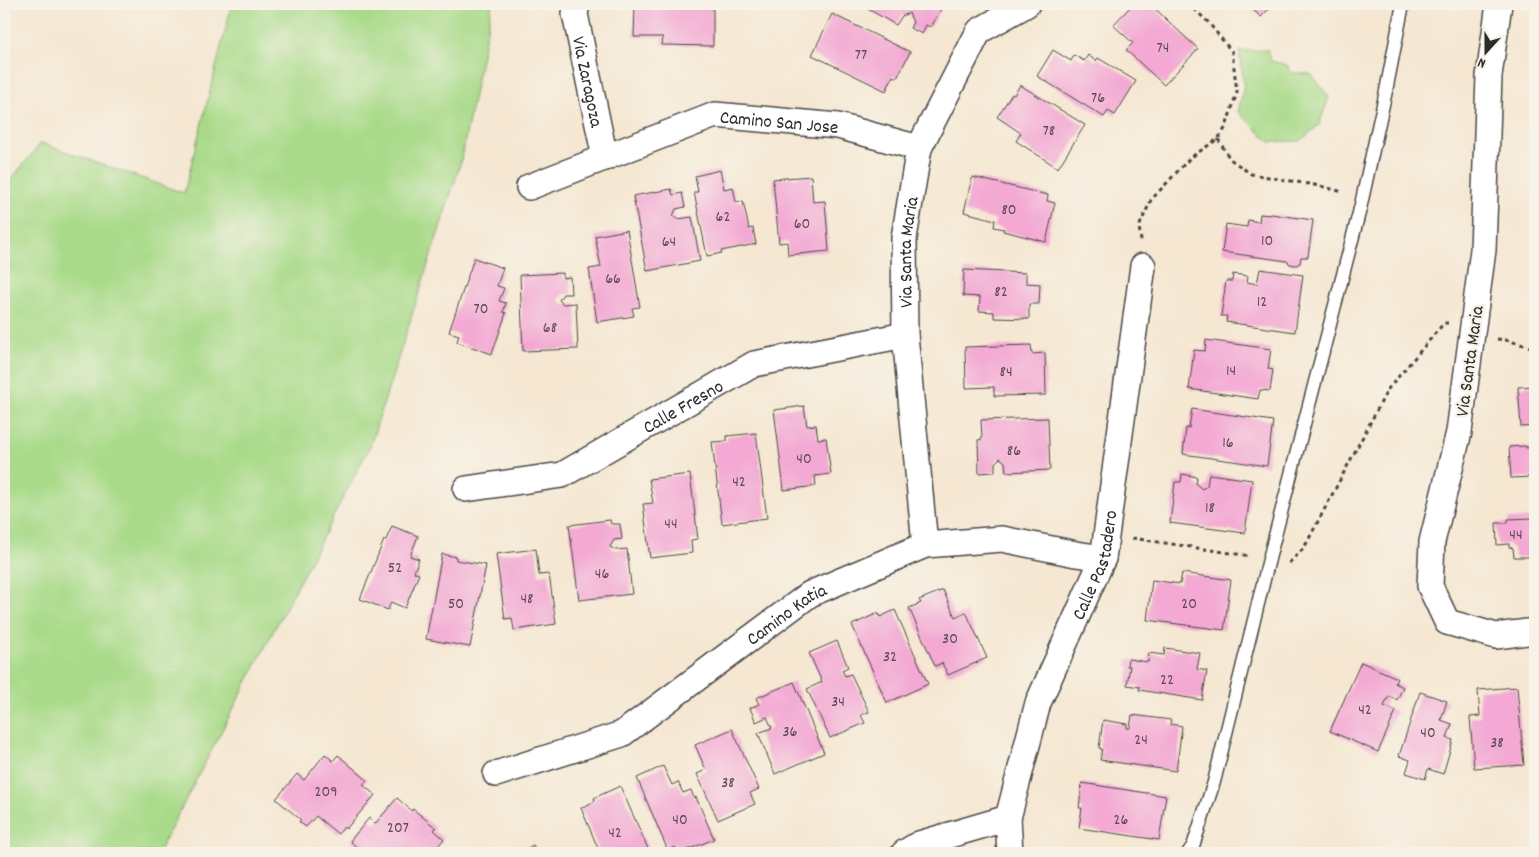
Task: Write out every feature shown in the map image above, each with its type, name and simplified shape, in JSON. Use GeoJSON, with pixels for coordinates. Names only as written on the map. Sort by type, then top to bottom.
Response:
{"type":"FeatureCollection","features":[{"type":"Feature","properties":{"kind":"street","name":"Via Zaragoza"},"geometry":{"type":"LineString","coordinates":[[577,4],[575,14],[605,158]]}},
{"type":"Feature","properties":{"kind":"street","name":"Via Santa Maria"},"geometry":{"type":"LineString","coordinates":[[925,544],[905,335],[904,238],[919,148],[979,31],[1027,4]]}},
{"type":"Feature","properties":{"kind":"street","name":"Via Santa Maria"},"geometry":{"type":"LineString","coordinates":[[1499,4],[1488,76],[1483,250],[1459,432],[1432,542],[1430,586],[1447,622],[1496,636],[1535,631]]}},
{"type":"Feature","properties":{"kind":"street","name":"Camino San Jose"},"geometry":{"type":"LineString","coordinates":[[529,188],[715,116],[838,126],[919,148]]}},
{"type":"Feature","properties":{"kind":"street","name":"Calle Pastadero"},"geometry":{"type":"LineString","coordinates":[[1010,853],[1008,818],[1038,703],[1103,558],[1143,266]]}},
{"type":"Feature","properties":{"kind":"street","name":"Calle Fresno"},"geometry":{"type":"LineString","coordinates":[[466,489],[562,475],[754,364],[905,335]]}},
{"type":"Feature","properties":{"kind":"street","name":"Camino Katia"},"geometry":{"type":"LineString","coordinates":[[496,774],[622,734],[810,594],[925,544],[1002,539],[1103,558]]}},
{"type":"Feature","properties":{"kind":"street"},"geometry":{"type":"LineString","coordinates":[[904,853],[919,844],[1008,818]]}},
{"type":"Feature","properties":{"kind":"lane"},"geometry":{"type":"LineString","coordinates":[[1188,853],[1193,846],[1214,782],[1270,555],[1363,197],[1403,4]]}},
{"type":"Feature","properties":{"kind":"path"},"geometry":{"type":"LineString","coordinates":[[1143,266],[1139,227],[1151,200],[1190,158],[1218,139],[1226,127],[1237,92],[1232,52],[1208,22],[1189,4]]}},
{"type":"Feature","properties":{"kind":"path"},"geometry":{"type":"LineString","coordinates":[[1218,139],[1230,159],[1251,174],[1320,186],[1363,197]]}},
{"type":"Feature","properties":{"kind":"path"},"geometry":{"type":"LineString","coordinates":[[1472,336],[1506,340],[1535,348]]}},
{"type":"Feature","properties":{"kind":"green space"},"geometry":{"type":"Polygon","coordinates":[[[232,4],[492,4],[460,165],[370,446],[158,853],[4,853],[4,188],[41,143],[184,193],[232,4]]]}},
{"type":"Feature","properties":{"kind":"green space"},"geometry":{"type":"Polygon","coordinates":[[[1268,50],[1271,61],[1287,65],[1292,73],[1311,74],[1329,97],[1319,125],[1300,141],[1270,142],[1238,112],[1244,85],[1239,51],[1268,50]]]}},
{"type":"Feature","properties":{"kind":"building"},"geometry":{"type":"Polygon","coordinates":[[[635,4],[713,4],[713,46],[662,45],[663,37],[634,37],[635,4]]]}},
{"type":"Feature","properties":{"kind":"building"},"geometry":{"type":"Polygon","coordinates":[[[859,4],[944,4],[931,27],[926,25],[922,34],[910,28],[913,22],[909,13],[902,16],[896,25],[859,4]]]}},
{"type":"Feature","properties":{"kind":"building"},"geometry":{"type":"Polygon","coordinates":[[[1133,4],[1150,4],[1198,49],[1164,85],[1126,50],[1133,43],[1113,25],[1133,4]]]}},
{"type":"Feature","properties":{"kind":"building"},"geometry":{"type":"Polygon","coordinates":[[[1247,4],[1274,4],[1261,17],[1247,4]]]}},
{"type":"Feature","properties":{"kind":"building"},"geometry":{"type":"Polygon","coordinates":[[[832,14],[910,52],[897,78],[893,76],[886,91],[812,55],[832,14]]]}},
{"type":"Feature","properties":{"kind":"building"},"geometry":{"type":"Polygon","coordinates":[[[1053,50],[1071,61],[1074,55],[1084,61],[1088,55],[1096,61],[1098,58],[1136,81],[1115,115],[1108,111],[1104,117],[1037,76],[1053,50]]]}},
{"type":"Feature","properties":{"kind":"building"},"geometry":{"type":"Polygon","coordinates":[[[1020,85],[1085,125],[1058,168],[1016,141],[1021,133],[997,117],[1020,85]]]}},
{"type":"Feature","properties":{"kind":"building"},"geometry":{"type":"Polygon","coordinates":[[[720,170],[724,189],[733,187],[736,202],[743,201],[749,229],[753,228],[756,244],[721,251],[722,253],[707,256],[694,192],[698,192],[695,176],[720,170]]]}},
{"type":"Feature","properties":{"kind":"building"},"geometry":{"type":"Polygon","coordinates":[[[811,176],[813,202],[825,201],[829,251],[788,255],[787,242],[779,243],[773,179],[811,176]]]}},
{"type":"Feature","properties":{"kind":"building"},"geometry":{"type":"Polygon","coordinates":[[[972,177],[1048,195],[1047,201],[1055,203],[1046,242],[1003,231],[1004,229],[994,227],[995,220],[964,212],[972,177]]]}},
{"type":"Feature","properties":{"kind":"building"},"geometry":{"type":"Polygon","coordinates":[[[671,189],[673,195],[682,193],[685,207],[676,209],[673,216],[678,219],[692,217],[700,261],[647,271],[633,196],[671,189]]]}},
{"type":"Feature","properties":{"kind":"building"},"geometry":{"type":"Polygon","coordinates":[[[1260,214],[1313,220],[1308,257],[1301,257],[1300,263],[1296,265],[1290,264],[1287,261],[1222,252],[1226,224],[1247,227],[1248,220],[1259,222],[1260,214]]]}},
{"type":"Feature","properties":{"kind":"building"},"geometry":{"type":"Polygon","coordinates":[[[627,230],[640,307],[632,308],[634,316],[597,322],[589,269],[601,267],[595,236],[627,230]]]}},
{"type":"Feature","properties":{"kind":"building"},"geometry":{"type":"Polygon","coordinates":[[[474,258],[503,268],[497,286],[504,288],[499,301],[506,303],[503,312],[506,313],[492,354],[457,342],[459,335],[449,332],[474,258]]]}},
{"type":"Feature","properties":{"kind":"building"},"geometry":{"type":"Polygon","coordinates":[[[1260,269],[1303,275],[1295,332],[1226,322],[1227,316],[1221,316],[1226,281],[1232,281],[1233,274],[1248,276],[1247,282],[1257,284],[1260,269]]]}},
{"type":"Feature","properties":{"kind":"building"},"geometry":{"type":"Polygon","coordinates":[[[964,270],[1026,273],[1026,283],[1040,284],[1039,304],[1029,304],[1029,319],[994,318],[994,312],[979,311],[980,297],[963,296],[964,270]]]}},
{"type":"Feature","properties":{"kind":"building"},"geometry":{"type":"Polygon","coordinates":[[[563,273],[563,278],[570,277],[571,294],[563,294],[559,300],[563,304],[576,303],[578,349],[523,351],[520,275],[563,273]]]}},
{"type":"Feature","properties":{"kind":"building"},"geometry":{"type":"Polygon","coordinates":[[[1206,340],[1271,349],[1268,369],[1273,370],[1270,391],[1260,390],[1258,399],[1189,389],[1194,350],[1205,351],[1206,340]]]}},
{"type":"Feature","properties":{"kind":"building"},"geometry":{"type":"Polygon","coordinates":[[[1031,345],[1032,354],[1045,353],[1046,395],[994,396],[994,387],[966,388],[965,347],[1031,345]]]}},
{"type":"Feature","properties":{"kind":"building"},"geometry":{"type":"Polygon","coordinates":[[[1535,386],[1535,426],[1521,427],[1518,387],[1535,386]]]}},
{"type":"Feature","properties":{"kind":"building"},"geometry":{"type":"Polygon","coordinates":[[[804,406],[807,426],[816,425],[818,439],[826,438],[831,474],[815,476],[816,486],[784,490],[774,410],[804,406]]]}},
{"type":"Feature","properties":{"kind":"building"},"geometry":{"type":"Polygon","coordinates":[[[1192,409],[1273,421],[1267,466],[1183,454],[1186,428],[1189,428],[1192,409]]]}},
{"type":"Feature","properties":{"kind":"building"},"geometry":{"type":"Polygon","coordinates":[[[1048,418],[1050,470],[1006,472],[1005,462],[1000,458],[995,463],[995,472],[979,473],[978,440],[982,439],[981,420],[1048,418]]]}},
{"type":"Feature","properties":{"kind":"building"},"geometry":{"type":"Polygon","coordinates":[[[756,433],[767,518],[722,524],[712,442],[727,441],[727,436],[756,433]]]}},
{"type":"Feature","properties":{"kind":"building"},"geometry":{"type":"Polygon","coordinates":[[[1526,446],[1526,448],[1535,447],[1535,482],[1532,482],[1532,477],[1511,478],[1509,447],[1526,446]]]}},
{"type":"Feature","properties":{"kind":"building"},"geometry":{"type":"Polygon","coordinates":[[[690,474],[698,539],[691,540],[692,553],[650,558],[643,504],[653,503],[649,479],[690,474]]]}},
{"type":"Feature","properties":{"kind":"building"},"geometry":{"type":"Polygon","coordinates":[[[1182,474],[1197,477],[1196,484],[1202,489],[1207,486],[1209,474],[1252,480],[1245,533],[1170,523],[1175,482],[1181,482],[1182,474]]]}},
{"type":"Feature","properties":{"kind":"building"},"geometry":{"type":"Polygon","coordinates":[[[1535,518],[1535,563],[1530,564],[1530,557],[1514,557],[1513,548],[1509,547],[1509,544],[1497,545],[1496,523],[1508,523],[1508,519],[1535,518]]]}},
{"type":"Feature","properties":{"kind":"building"},"geometry":{"type":"Polygon","coordinates":[[[610,520],[611,524],[620,524],[622,539],[614,540],[610,547],[615,550],[627,549],[632,594],[579,600],[569,525],[610,520]]]}},
{"type":"Feature","properties":{"kind":"building"},"geometry":{"type":"Polygon","coordinates":[[[392,526],[418,536],[410,556],[419,559],[414,572],[419,574],[405,608],[391,602],[388,610],[360,599],[384,540],[386,540],[392,526]]]}},
{"type":"Feature","properties":{"kind":"building"},"geometry":{"type":"Polygon","coordinates":[[[536,549],[539,575],[549,574],[556,624],[514,630],[512,618],[505,619],[496,554],[536,549]]]}},
{"type":"Feature","properties":{"kind":"building"},"geometry":{"type":"Polygon","coordinates":[[[442,554],[456,557],[456,560],[486,565],[470,647],[426,639],[442,554]]]}},
{"type":"Feature","properties":{"kind":"building"},"geometry":{"type":"Polygon","coordinates":[[[1182,573],[1231,580],[1224,630],[1147,620],[1152,580],[1180,584],[1182,573]]]}},
{"type":"Feature","properties":{"kind":"building"},"geometry":{"type":"Polygon","coordinates":[[[943,590],[955,617],[966,612],[987,658],[948,675],[942,663],[935,666],[909,608],[921,603],[919,600],[943,590]]]}},
{"type":"Feature","properties":{"kind":"building"},"geometry":{"type":"Polygon","coordinates":[[[895,610],[928,684],[887,703],[852,625],[878,613],[880,617],[895,610]]]}},
{"type":"Feature","properties":{"kind":"building"},"geometry":{"type":"Polygon","coordinates":[[[837,641],[848,667],[842,670],[845,676],[851,674],[869,712],[861,715],[865,723],[830,738],[807,689],[822,682],[809,653],[837,641]]]}},
{"type":"Feature","properties":{"kind":"building"},"geometry":{"type":"Polygon","coordinates":[[[1165,648],[1200,653],[1197,669],[1207,671],[1202,700],[1139,690],[1140,687],[1127,685],[1130,666],[1127,666],[1128,659],[1148,662],[1149,653],[1164,655],[1165,648]]]}},
{"type":"Feature","properties":{"kind":"building"},"geometry":{"type":"Polygon","coordinates":[[[1361,662],[1397,678],[1395,683],[1403,687],[1397,700],[1389,696],[1384,706],[1396,711],[1378,752],[1330,731],[1361,662]]]}},
{"type":"Feature","properties":{"kind":"building"},"geometry":{"type":"Polygon","coordinates":[[[794,682],[824,753],[775,774],[758,733],[772,728],[767,717],[756,722],[750,708],[759,704],[756,698],[794,682]]]}},
{"type":"Feature","properties":{"kind":"building"},"geometry":{"type":"Polygon","coordinates":[[[1517,687],[1524,765],[1474,768],[1470,717],[1480,716],[1478,690],[1517,687]]]}},
{"type":"Feature","properties":{"kind":"building"},"geometry":{"type":"Polygon","coordinates":[[[1420,692],[1447,701],[1441,720],[1452,724],[1447,738],[1453,740],[1443,774],[1428,769],[1425,779],[1406,773],[1410,760],[1399,756],[1420,692]]]}},
{"type":"Feature","properties":{"kind":"building"},"geometry":{"type":"Polygon","coordinates":[[[1132,715],[1171,720],[1170,724],[1182,726],[1176,771],[1100,760],[1102,749],[1099,748],[1103,720],[1127,724],[1127,728],[1130,728],[1132,715]]]}},
{"type":"Feature","properties":{"kind":"building"},"geometry":{"type":"Polygon","coordinates":[[[732,729],[759,789],[750,793],[755,804],[718,820],[697,774],[706,770],[695,745],[732,729]]]}},
{"type":"Feature","properties":{"kind":"building"},"geometry":{"type":"Polygon","coordinates":[[[325,754],[333,761],[338,755],[367,780],[363,785],[375,795],[346,829],[344,827],[338,834],[316,816],[306,827],[299,822],[301,820],[276,799],[297,774],[304,780],[325,754]]]}},
{"type":"Feature","properties":{"kind":"building"},"geometry":{"type":"Polygon","coordinates":[[[663,766],[672,785],[678,782],[683,793],[691,790],[694,798],[696,797],[714,839],[680,853],[678,853],[675,847],[668,851],[637,778],[663,766]]]}},
{"type":"Feature","properties":{"kind":"building"},"geometry":{"type":"Polygon","coordinates":[[[1082,783],[1166,796],[1159,840],[1079,828],[1082,808],[1079,808],[1082,783]]]}},
{"type":"Feature","properties":{"kind":"building"},"geometry":{"type":"Polygon","coordinates":[[[620,786],[650,853],[600,853],[581,808],[595,801],[594,798],[620,786]]]}},
{"type":"Feature","properties":{"kind":"building"},"geometry":{"type":"Polygon","coordinates":[[[397,798],[436,828],[434,830],[444,839],[432,853],[360,853],[356,850],[358,848],[350,841],[369,818],[375,824],[397,798]]]}},
{"type":"Feature","properties":{"kind":"building"},"geometry":{"type":"Polygon","coordinates":[[[533,845],[538,853],[519,853],[533,845]]]}}]}
